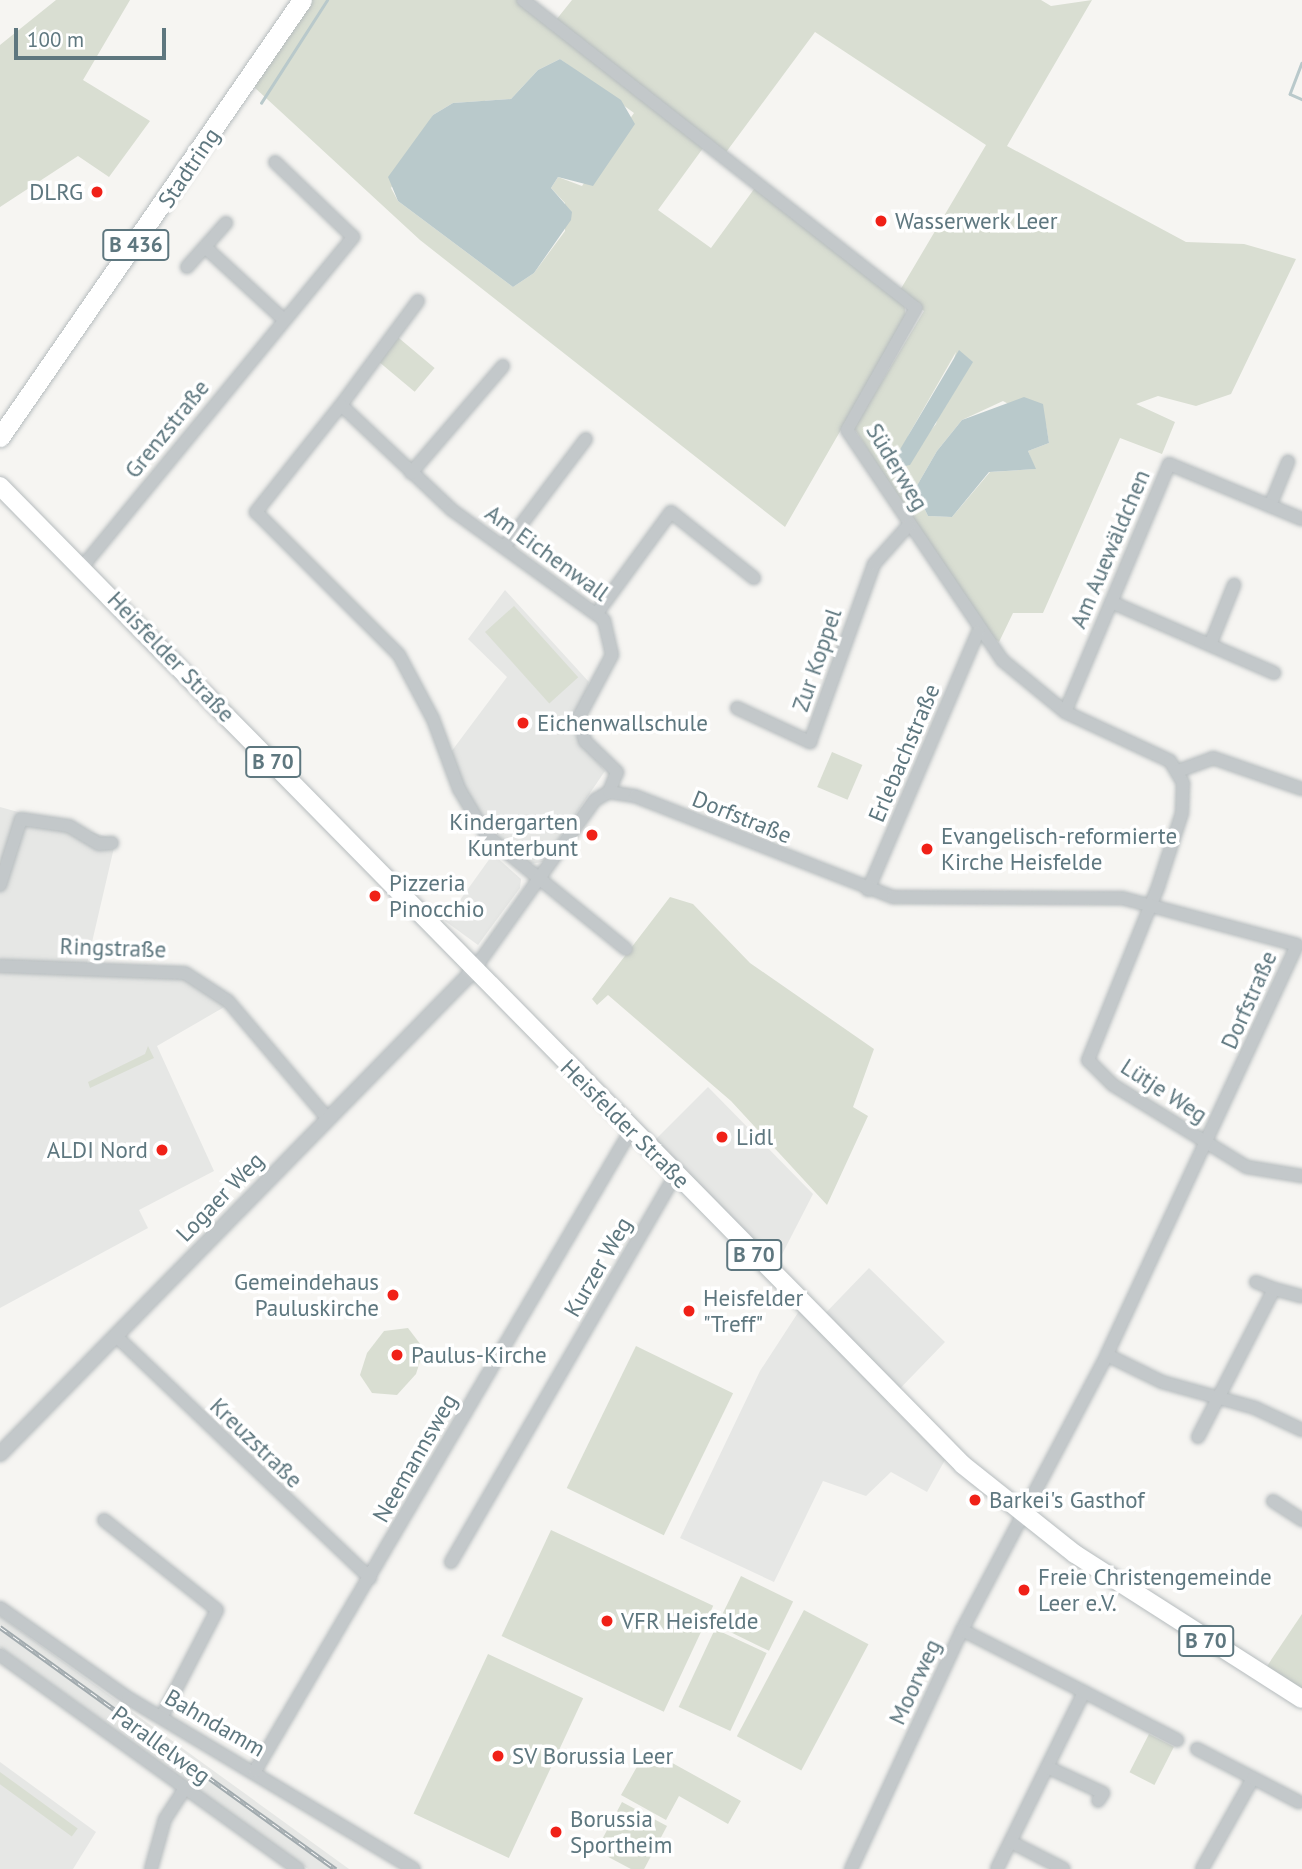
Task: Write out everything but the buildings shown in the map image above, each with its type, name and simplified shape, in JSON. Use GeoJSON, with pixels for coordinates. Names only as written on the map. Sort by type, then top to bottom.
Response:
{"type":"FeatureCollection","features":[{"type":"Feature","properties":{"kind":"highway","name":"Stadtring"},"geometry":{"type":"LineString","coordinates":[[3,433],[302,0]]}},
{"type":"Feature","properties":{"kind":"main road","name":"Heisfelder Straße"},"geometry":{"type":"LineString","coordinates":[[0,486],[83,566],[473,971],[960,1462],[1021,1515],[1302,1699]]}},
{"type":"Feature","properties":{"kind":"street","name":"Süderweg"},"geometry":{"type":"LineString","coordinates":[[523,0],[916,308],[847,430],[978,632],[1039,695],[1065,712],[1156,752],[1178,771]]}},
{"type":"Feature","properties":{"kind":"street","name":"Grenzstraße"},"geometry":{"type":"LineString","coordinates":[[83,566],[353,237],[275,162]]}},
{"type":"Feature","properties":{"kind":"street"},"geometry":{"type":"LineString","coordinates":[[187,267],[226,223]]}},
{"type":"Feature","properties":{"kind":"street"},"geometry":{"type":"LineString","coordinates":[[205,247],[283,319]]}},
{"type":"Feature","properties":{"kind":"street"},"geometry":{"type":"LineString","coordinates":[[418,302],[256,512],[399,655],[475,818],[538,881],[626,948]]}},
{"type":"Feature","properties":{"kind":"street"},"geometry":{"type":"LineString","coordinates":[[411,473],[503,366]]}},
{"type":"Feature","properties":{"kind":"street","name":"Am Eichenwall"},"geometry":{"type":"LineString","coordinates":[[341,405],[411,473],[597,613],[609,631],[612,655],[579,718],[585,741],[617,772],[609,792]]}},
{"type":"Feature","properties":{"kind":"street"},"geometry":{"type":"LineString","coordinates":[[505,546],[586,439]]}},
{"type":"Feature","properties":{"kind":"street"},"geometry":{"type":"LineString","coordinates":[[1270,506],[1288,462]]}},
{"type":"Feature","properties":{"kind":"street","name":"Am Auewäldchen"},"geometry":{"type":"LineString","coordinates":[[1065,712],[1168,464],[1302,519]]}},
{"type":"Feature","properties":{"kind":"street"},"geometry":{"type":"LineString","coordinates":[[597,613],[671,512],[754,578]]}},
{"type":"Feature","properties":{"kind":"street","name":"Zur Koppel"},"geometry":{"type":"LineString","coordinates":[[737,708],[810,742],[874,564],[908,526]]}},
{"type":"Feature","properties":{"kind":"street"},"geometry":{"type":"LineString","coordinates":[[1210,645],[1234,585]]}},
{"type":"Feature","properties":{"kind":"street"},"geometry":{"type":"LineString","coordinates":[[1111,602],[1274,673]]}},
{"type":"Feature","properties":{"kind":"street","name":"Erlebachstraße"},"geometry":{"type":"LineString","coordinates":[[868,890],[978,632]]}},
{"type":"Feature","properties":{"kind":"street"},"geometry":{"type":"LineString","coordinates":[[1151,903],[1182,813],[1178,771],[1213,758],[1302,789]]}},
{"type":"Feature","properties":{"kind":"street"},"geometry":{"type":"LineString","coordinates":[[473,971],[596,800],[609,792]]}},
{"type":"Feature","properties":{"kind":"street","name":"Dorfstraße"},"geometry":{"type":"LineString","coordinates":[[609,792],[635,796],[868,890],[913,900],[1092,896],[1151,903],[1300,941],[1107,1355],[1021,1515]]}},
{"type":"Feature","properties":{"kind":"street"},"geometry":{"type":"LineString","coordinates":[[0,885],[20,819],[69,826],[99,844],[112,843]]}},
{"type":"Feature","properties":{"kind":"street","name":"Lütje Weg"},"geometry":{"type":"LineString","coordinates":[[1151,903],[1088,1059],[1113,1085],[1247,1167],[1302,1176]]}},
{"type":"Feature","properties":{"kind":"street","name":"Ringstraße"},"geometry":{"type":"LineString","coordinates":[[0,966],[185,973],[228,1001],[328,1119]]}},
{"type":"Feature","properties":{"kind":"street","name":"Logaer Weg"},"geometry":{"type":"LineString","coordinates":[[0,1454],[473,971]]}},
{"type":"Feature","properties":{"kind":"street","name":"Neemannsweg"},"geometry":{"type":"LineString","coordinates":[[256,1771],[631,1130]]}},
{"type":"Feature","properties":{"kind":"street","name":"Kurzer Weg"},"geometry":{"type":"LineString","coordinates":[[450,1562],[676,1174]]}},
{"type":"Feature","properties":{"kind":"street"},"geometry":{"type":"LineString","coordinates":[[1256,1282],[1301,1296]]}},
{"type":"Feature","properties":{"kind":"street"},"geometry":{"type":"LineString","coordinates":[[1198,1437],[1274,1289]]}},
{"type":"Feature","properties":{"kind":"street","name":"Kreuzstraße"},"geometry":{"type":"LineString","coordinates":[[116,1336],[370,1578]]}},
{"type":"Feature","properties":{"kind":"street"},"geometry":{"type":"LineString","coordinates":[[1107,1355],[1217,1400],[1255,1408],[1302,1430]]}},
{"type":"Feature","properties":{"kind":"street"},"geometry":{"type":"LineString","coordinates":[[1273,1501],[1302,1520]]}},
{"type":"Feature","properties":{"kind":"street","name":"Moorweg"},"geometry":{"type":"LineString","coordinates":[[851,1869],[962,1630],[1021,1515]]}},
{"type":"Feature","properties":{"kind":"street"},"geometry":{"type":"LineString","coordinates":[[104,1520],[217,1610],[162,1716]]}},
{"type":"Feature","properties":{"kind":"street","name":"Bahndamm"},"geometry":{"type":"LineString","coordinates":[[0,1608],[162,1716],[414,1869]]}},
{"type":"Feature","properties":{"kind":"street"},"geometry":{"type":"LineString","coordinates":[[962,1630],[1177,1741]]}},
{"type":"Feature","properties":{"kind":"street","name":"Parallelweg"},"geometry":{"type":"LineString","coordinates":[[0,1655],[298,1869]]}},
{"type":"Feature","properties":{"kind":"street"},"geometry":{"type":"LineString","coordinates":[[997,1869],[1084,1692]]}},
{"type":"Feature","properties":{"kind":"street"},"geometry":{"type":"LineString","coordinates":[[1197,1749],[1299,1802]]}},
{"type":"Feature","properties":{"kind":"street"},"geometry":{"type":"LineString","coordinates":[[1047,1767],[1103,1793],[1098,1801]]}},
{"type":"Feature","properties":{"kind":"street"},"geometry":{"type":"LineString","coordinates":[[1202,1869],[1253,1778]]}},
{"type":"Feature","properties":{"kind":"street"},"geometry":{"type":"LineString","coordinates":[[151,1869],[165,1819],[185,1788]]}},
{"type":"Feature","properties":{"kind":"street"},"geometry":{"type":"LineString","coordinates":[[1011,1842],[1064,1869]]}},
{"type":"Feature","properties":{"kind":"shaded area"},"geometry":{"type":"Polygon","coordinates":[[[56,0],[130,0],[83,80],[150,121],[109,177],[78,156],[0,207],[0,45],[56,0]]]}},
{"type":"Feature","properties":{"kind":"shaded area"},"geometry":{"type":"Polygon","coordinates":[[[310,0],[520,0],[552,25],[572,0],[1041,0],[1051,6],[1092,0],[1007,146],[1186,242],[1244,244],[1296,259],[1231,394],[1196,406],[1158,396],[1136,404],[1175,422],[1162,454],[1120,438],[1043,613],[1013,613],[999,642],[980,627],[854,428],[924,311],[899,292],[986,145],[815,32],[724,155],[706,144],[658,210],[711,248],[757,185],[904,303],[906,317],[785,527],[420,240],[253,86],[310,0]],[[560,59],[538,70],[511,99],[453,103],[433,115],[391,188],[398,201],[513,287],[534,273],[565,231],[565,203],[551,188],[558,177],[582,186],[634,113],[560,59]],[[956,352],[908,436],[926,436],[936,424],[956,352]],[[1003,401],[962,420],[937,451],[915,489],[928,516],[952,517],[990,472],[1035,469],[1028,451],[1049,443],[1046,425],[1003,401]]]}},
{"type":"Feature","properties":{"kind":"shaded area"},"geometry":{"type":"Polygon","coordinates":[[[560,59],[621,100],[635,124],[593,186],[558,177],[551,188],[572,212],[571,220],[534,273],[513,287],[398,201],[388,177],[433,115],[453,103],[511,99],[538,70],[560,59]]]}},
{"type":"Feature","properties":{"kind":"shaded area"},"geometry":{"type":"Polygon","coordinates":[[[394,334],[435,368],[415,392],[374,358],[394,334]]]}},
{"type":"Feature","properties":{"kind":"shaded area"},"geometry":{"type":"Polygon","coordinates":[[[959,350],[973,362],[910,465],[900,467],[899,451],[959,350]]]}},
{"type":"Feature","properties":{"kind":"shaded area"},"geometry":{"type":"Polygon","coordinates":[[[1024,397],[1043,404],[1049,443],[1028,451],[1036,469],[989,472],[952,517],[928,516],[915,489],[937,451],[962,420],[1024,397]]]}},
{"type":"Feature","properties":{"kind":"shaded area","name":"Eichenwallschule"},"geometry":{"type":"Polygon","coordinates":[[[505,590],[589,682],[573,732],[605,771],[543,862],[523,865],[490,834],[448,756],[507,677],[468,639],[505,590]]]}},
{"type":"Feature","properties":{"kind":"shaded area"},"geometry":{"type":"Polygon","coordinates":[[[514,606],[578,677],[549,703],[485,632],[514,606]]]}},
{"type":"Feature","properties":{"kind":"shaded area"},"geometry":{"type":"Polygon","coordinates":[[[832,752],[862,765],[848,800],[817,787],[832,752]]]}},
{"type":"Feature","properties":{"kind":"shaded area"},"geometry":{"type":"Polygon","coordinates":[[[0,807],[116,839],[86,968],[181,976],[226,1006],[157,1046],[214,1171],[139,1210],[148,1228],[0,1308],[0,807]]]}},
{"type":"Feature","properties":{"kind":"shaded area"},"geometry":{"type":"Polygon","coordinates":[[[493,854],[521,879],[520,888],[478,945],[445,921],[493,854]]]}},
{"type":"Feature","properties":{"kind":"shaded area"},"geometry":{"type":"Polygon","coordinates":[[[670,897],[693,904],[750,963],[874,1049],[853,1107],[868,1116],[827,1205],[731,1101],[608,995],[597,1005],[592,999],[670,897]]]}},
{"type":"Feature","properties":{"kind":"shaded area"},"geometry":{"type":"Polygon","coordinates":[[[148,1046],[154,1058],[90,1088],[88,1082],[145,1054],[148,1046]]]}},
{"type":"Feature","properties":{"kind":"shaded area"},"geometry":{"type":"Polygon","coordinates":[[[708,1087],[813,1194],[774,1270],[655,1140],[708,1087]]]}},
{"type":"Feature","properties":{"kind":"shaded area"},"geometry":{"type":"Polygon","coordinates":[[[869,1268],[945,1342],[887,1402],[945,1460],[927,1492],[891,1472],[866,1496],[823,1481],[774,1582],[680,1538],[760,1371],[801,1308],[815,1324],[869,1268]]]}},
{"type":"Feature","properties":{"kind":"shaded area"},"geometry":{"type":"Polygon","coordinates":[[[408,1328],[424,1349],[416,1374],[397,1395],[372,1393],[360,1375],[367,1353],[384,1331],[408,1328]]]}},
{"type":"Feature","properties":{"kind":"shaded area"},"geometry":{"type":"Polygon","coordinates":[[[636,1346],[733,1393],[664,1535],[567,1488],[636,1346]]]}},
{"type":"Feature","properties":{"kind":"shaded area","name":"VFR Heisfelde"},"geometry":{"type":"Polygon","coordinates":[[[551,1530],[713,1606],[664,1712],[502,1636],[551,1530]]]}},
{"type":"Feature","properties":{"kind":"shaded area","name":"VFR Heisfelde"},"geometry":{"type":"Polygon","coordinates":[[[741,1576],[793,1601],[769,1651],[717,1625],[741,1576]]]}},
{"type":"Feature","properties":{"kind":"shaded area"},"geometry":{"type":"Polygon","coordinates":[[[804,1610],[868,1644],[801,1771],[737,1736],[804,1610]]]}},
{"type":"Feature","properties":{"kind":"shaded area"},"geometry":{"type":"Polygon","coordinates":[[[1302,1614],[1302,1696],[1261,1675],[1302,1614]]]}},
{"type":"Feature","properties":{"kind":"shaded area"},"geometry":{"type":"Polygon","coordinates":[[[0,1616],[349,1869],[308,1869],[0,1647],[0,1616]]]}},
{"type":"Feature","properties":{"kind":"shaded area","name":"VFR Heisfelde"},"geometry":{"type":"Polygon","coordinates":[[[715,1629],[767,1653],[730,1731],[679,1707],[715,1629]]]}},
{"type":"Feature","properties":{"kind":"shaded area","name":"SV Borussia Leer"},"geometry":{"type":"Polygon","coordinates":[[[488,1654],[583,1698],[509,1858],[414,1814],[488,1654]]]}},
{"type":"Feature","properties":{"kind":"shaded area"},"geometry":{"type":"Polygon","coordinates":[[[1149,1734],[1174,1747],[1154,1785],[1129,1772],[1149,1734]]]}},
{"type":"Feature","properties":{"kind":"shaded area"},"geometry":{"type":"Polygon","coordinates":[[[647,1749],[741,1801],[728,1824],[679,1796],[666,1820],[621,1795],[647,1749]]]}},
{"type":"Feature","properties":{"kind":"shaded area"},"geometry":{"type":"Polygon","coordinates":[[[0,1762],[96,1832],[73,1869],[0,1869],[0,1762]]]}},
{"type":"Feature","properties":{"kind":"shaded area"},"geometry":{"type":"Polygon","coordinates":[[[0,1772],[78,1828],[72,1837],[0,1784],[0,1772]]]}},
{"type":"Feature","properties":{"kind":"shaded area"},"geometry":{"type":"Polygon","coordinates":[[[622,1802],[667,1826],[644,1869],[631,1869],[596,1851],[622,1802]]]}},
{"type":"Feature","properties":{"kind":"waterway"},"geometry":{"type":"LineString","coordinates":[[261,103],[327,0]]}},
{"type":"Feature","properties":{"kind":"waterway"},"geometry":{"type":"LineString","coordinates":[[1302,63],[1290,94],[1302,99]]}},
{"type":"Feature","properties":{"kind":"railway"},"geometry":{"type":"LineString","coordinates":[[0,1627],[336,1869]]}},
{"type":"Feature","properties":{"kind":"place","name":"DLRG"},"geometry":{"type":"Point","coordinates":[97,192]}},
{"type":"Feature","properties":{"kind":"place","name":"Wasserwerk Leer"},"geometry":{"type":"Point","coordinates":[881,221]}},
{"type":"Feature","properties":{"kind":"place","name":"Eichenwallschule"},"geometry":{"type":"Point","coordinates":[523,723]}},
{"type":"Feature","properties":{"kind":"place","name":"Kindergarten Kunterbunt"},"geometry":{"type":"Point","coordinates":[592,835]}},
{"type":"Feature","properties":{"kind":"place","name":"Evangelisch-reformierte Kirche Heisfelde"},"geometry":{"type":"Point","coordinates":[927,849]}},
{"type":"Feature","properties":{"kind":"place","name":"Pizzeria Pinocchio"},"geometry":{"type":"Point","coordinates":[375,896]}},
{"type":"Feature","properties":{"kind":"place","name":"Lidl"},"geometry":{"type":"Point","coordinates":[722,1137]}},
{"type":"Feature","properties":{"kind":"place","name":"ALDI Nord"},"geometry":{"type":"Point","coordinates":[162,1150]}},
{"type":"Feature","properties":{"kind":"place","name":"Gemeindehaus Pauluskirche"},"geometry":{"type":"Point","coordinates":[393,1295]}},
{"type":"Feature","properties":{"kind":"place","name":"Heisfelder \"Treff\""},"geometry":{"type":"Point","coordinates":[689,1311]}},
{"type":"Feature","properties":{"kind":"place","name":"Paulus-Kirche"},"geometry":{"type":"Point","coordinates":[397,1355]}},
{"type":"Feature","properties":{"kind":"place","name":"Barkei's Gasthof"},"geometry":{"type":"Point","coordinates":[975,1500]}},
{"type":"Feature","properties":{"kind":"place","name":"Freie Christengemeinde Leer e.V."},"geometry":{"type":"Point","coordinates":[1024,1590]}},
{"type":"Feature","properties":{"kind":"place","name":"VFR Heisfelde"},"geometry":{"type":"Point","coordinates":[607,1621]}},
{"type":"Feature","properties":{"kind":"place","name":"SV Borussia Leer"},"geometry":{"type":"Point","coordinates":[498,1756]}},
{"type":"Feature","properties":{"kind":"place","name":"Borussia Sportheim"},"geometry":{"type":"Point","coordinates":[556,1832]}}]}
